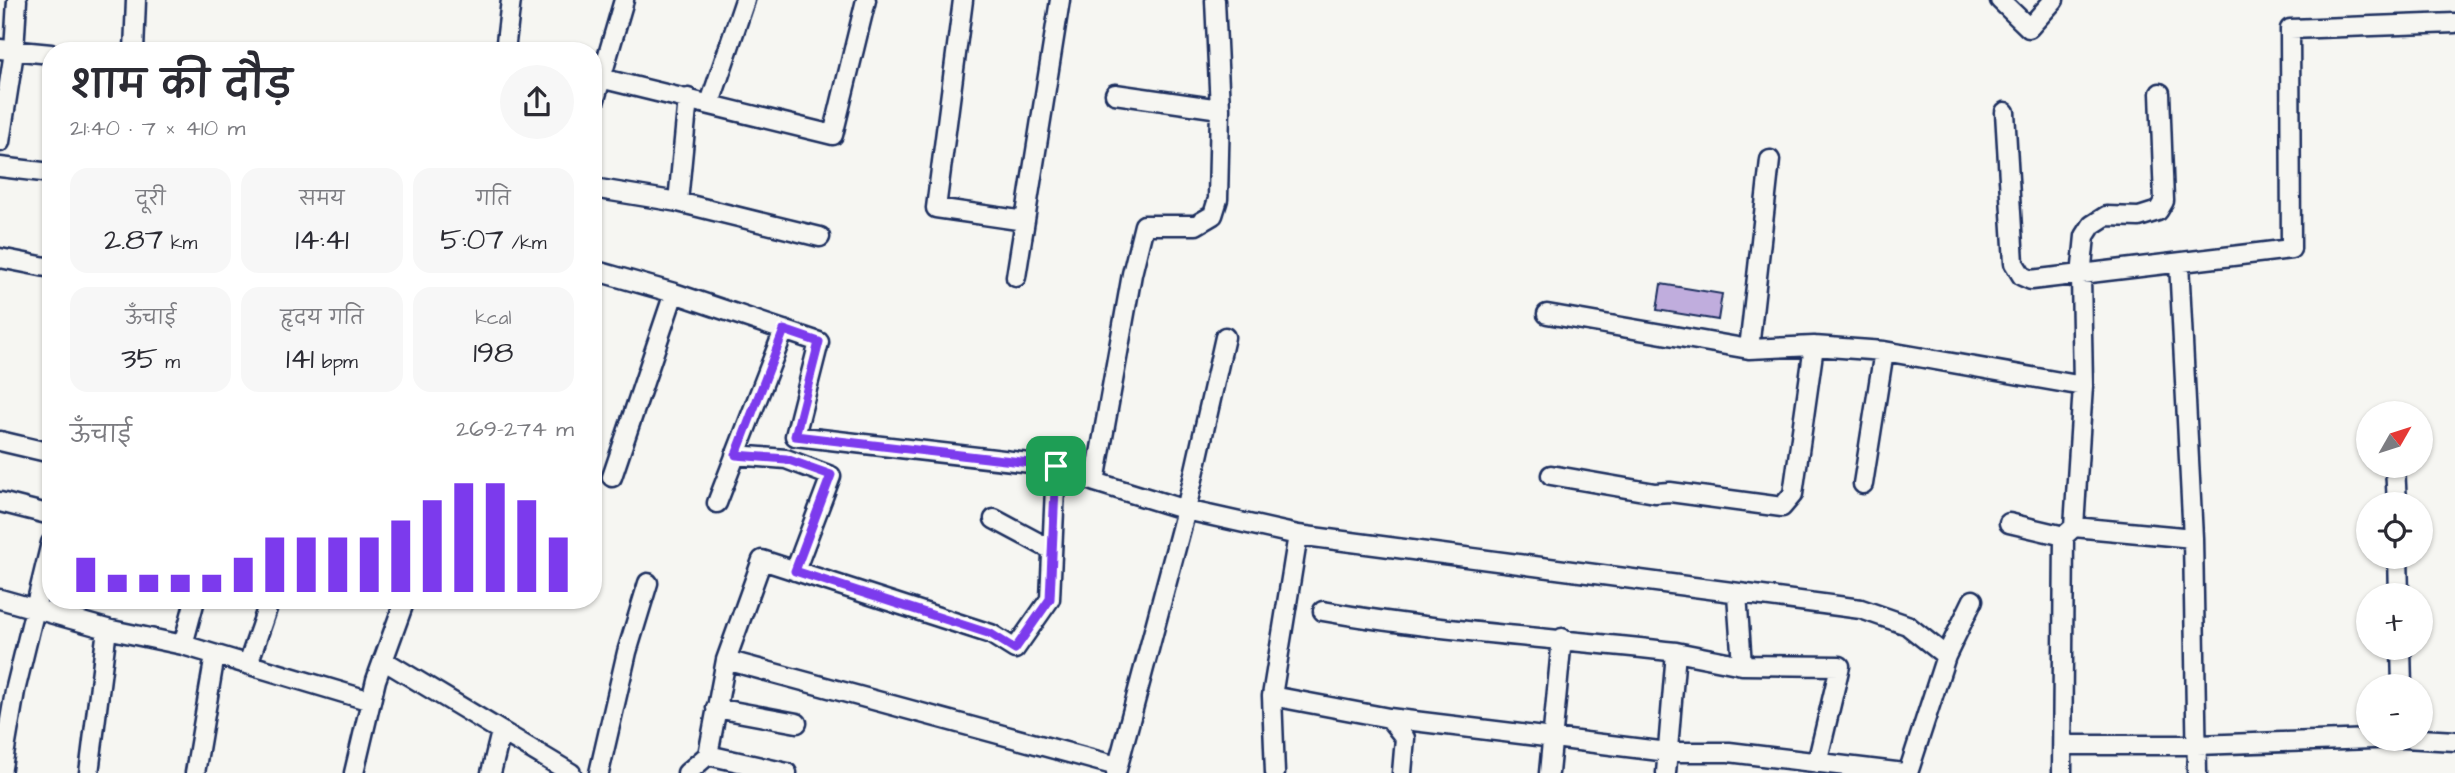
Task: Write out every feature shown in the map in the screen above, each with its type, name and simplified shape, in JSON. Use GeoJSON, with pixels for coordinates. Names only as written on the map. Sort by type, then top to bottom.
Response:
{"type":"FeatureCollection","features":[{"type":"Feature","properties":{"kind":"street"},"geometry":{"type":"LineString","coordinates":[[0,142],[7,51],[17,0]]}},
{"type":"Feature","properties":{"kind":"street"},"geometry":{"type":"LineString","coordinates":[[134,42],[136,0]]}},
{"type":"Feature","properties":{"kind":"street"},"geometry":{"type":"LineString","coordinates":[[506,42],[511,0]]}},
{"type":"Feature","properties":{"kind":"street"},"geometry":{"type":"LineString","coordinates":[[602,72],[624,0]]}},
{"type":"Feature","properties":{"kind":"street"},"geometry":{"type":"LineString","coordinates":[[710,103],[745,0]]}},
{"type":"Feature","properties":{"kind":"street"},"geometry":{"type":"LineString","coordinates":[[602,78],[688,97],[832,135],[866,0]]}},
{"type":"Feature","properties":{"kind":"street"},"geometry":{"type":"LineString","coordinates":[[963,0],[936,208],[1025,221]]}},
{"type":"Feature","properties":{"kind":"street"},"geometry":{"type":"LineString","coordinates":[[1016,277],[1060,0]]}},
{"type":"Feature","properties":{"kind":"street"},"geometry":{"type":"LineString","coordinates":[[1095,482],[1132,274],[1144,225],[1196,225],[1213,215],[1218,199],[1220,109],[1215,0]]}},
{"type":"Feature","properties":{"kind":"street"},"geometry":{"type":"LineString","coordinates":[[2000,0],[2029,28],[2053,0]]}},
{"type":"Feature","properties":{"kind":"street"},"geometry":{"type":"LineString","coordinates":[[2005,112],[2014,263],[2022,276],[2031,280],[2081,276],[2291,248],[2290,29],[2455,23]]}},
{"type":"Feature","properties":{"kind":"street"},"geometry":{"type":"LineString","coordinates":[[7,51],[42,53]]}},
{"type":"Feature","properties":{"kind":"street"},"geometry":{"type":"LineString","coordinates":[[2062,773],[2069,532],[2083,386],[2081,276],[2085,236],[2092,225],[2106,216],[2139,217],[2158,211],[2164,201],[2160,93]]}},
{"type":"Feature","properties":{"kind":"street"},"geometry":{"type":"LineString","coordinates":[[1115,94],[1220,109]]}},
{"type":"Feature","properties":{"kind":"street"},"geometry":{"type":"LineString","coordinates":[[678,202],[688,97]]}},
{"type":"Feature","properties":{"kind":"street"},"geometry":{"type":"LineString","coordinates":[[1749,349],[1770,160]]}},
{"type":"Feature","properties":{"kind":"street"},"geometry":{"type":"LineString","coordinates":[[0,167],[42,172]]}},
{"type":"Feature","properties":{"kind":"street"},"geometry":{"type":"LineString","coordinates":[[602,189],[678,202],[820,237]]}},
{"type":"Feature","properties":{"kind":"street"},"geometry":{"type":"LineString","coordinates":[[0,258],[42,266]]}},
{"type":"Feature","properties":{"kind":"street"},"geometry":{"type":"LineString","coordinates":[[2179,263],[2193,538],[2197,773]]}},
{"type":"Feature","properties":{"kind":"street"},"geometry":{"type":"LineString","coordinates":[[602,273],[674,293],[819,342],[795,436],[1056,466],[1095,482],[1186,510],[1298,535],[1861,609],[1907,625],[1945,656]]}},
{"type":"Feature","properties":{"kind":"street"},"geometry":{"type":"LineString","coordinates":[[612,477],[674,293]]}},
{"type":"Feature","properties":{"kind":"street"},"geometry":{"type":"LineString","coordinates":[[1547,314],[1749,349],[1814,346],[1884,351],[2083,386]]}},
{"type":"Feature","properties":{"kind":"street"},"geometry":{"type":"LineString","coordinates":[[717,503],[784,330]]}},
{"type":"Feature","properties":{"kind":"street"},"geometry":{"type":"LineString","coordinates":[[726,660],[1116,769],[1186,510],[1225,337]]}},
{"type":"Feature","properties":{"kind":"street"},"geometry":{"type":"LineString","coordinates":[[1550,475],[1655,493],[1670,492],[1782,507],[1793,494],[1814,346]]}},
{"type":"Feature","properties":{"kind":"street"},"geometry":{"type":"LineString","coordinates":[[1863,484],[1884,351]]}},
{"type":"Feature","properties":{"kind":"street"},"geometry":{"type":"LineString","coordinates":[[0,441],[42,451]]}},
{"type":"Feature","properties":{"kind":"street"},"geometry":{"type":"LineString","coordinates":[[736,455],[786,459],[831,475],[795,571]]}},
{"type":"Feature","properties":{"kind":"street"},"geometry":{"type":"LineString","coordinates":[[687,773],[708,755],[726,660],[762,560],[991,634],[1015,649],[1050,599],[1056,466]]}},
{"type":"Feature","properties":{"kind":"street"},"geometry":{"type":"LineString","coordinates":[[0,502],[42,513]]}},
{"type":"Feature","properties":{"kind":"street"},"geometry":{"type":"LineString","coordinates":[[994,519],[1052,550]]}},
{"type":"Feature","properties":{"kind":"street"},"geometry":{"type":"LineString","coordinates":[[2009,523],[2069,532],[2193,538]]}},
{"type":"Feature","properties":{"kind":"street"},"geometry":{"type":"LineString","coordinates":[[1275,773],[1272,696],[1298,535]]}},
{"type":"Feature","properties":{"kind":"street"},"geometry":{"type":"LineString","coordinates":[[1,773],[15,691],[42,583]]}},
{"type":"Feature","properties":{"kind":"street"},"geometry":{"type":"LineString","coordinates":[[599,773],[627,652],[648,583]]}},
{"type":"Feature","properties":{"kind":"street"},"geometry":{"type":"LineString","coordinates":[[1737,594],[1742,665]]}},
{"type":"Feature","properties":{"kind":"street"},"geometry":{"type":"LineString","coordinates":[[0,599],[107,629],[183,645],[371,701]]}},
{"type":"Feature","properties":{"kind":"street"},"geometry":{"type":"LineString","coordinates":[[1272,696],[1389,718],[1668,752],[1729,752],[1906,773],[1945,656],[1973,600]]}},
{"type":"Feature","properties":{"kind":"street"},"geometry":{"type":"LineString","coordinates":[[183,645],[193,609]]}},
{"type":"Feature","properties":{"kind":"street"},"geometry":{"type":"LineString","coordinates":[[248,664],[267,609]]}},
{"type":"Feature","properties":{"kind":"street"},"geometry":{"type":"LineString","coordinates":[[354,773],[371,701],[402,609]]}},
{"type":"Feature","properties":{"kind":"street"},"geometry":{"type":"LineString","coordinates":[[1323,611],[1466,631],[1562,638],[1676,652],[1742,665],[1840,666],[1817,763]]}},
{"type":"Feature","properties":{"kind":"street"},"geometry":{"type":"LineString","coordinates":[[89,773],[107,629]]}},
{"type":"Feature","properties":{"kind":"street"},"geometry":{"type":"LineString","coordinates":[[1549,773],[1562,638]]}},
{"type":"Feature","properties":{"kind":"street"},"geometry":{"type":"LineString","coordinates":[[1666,773],[1676,652]]}},
{"type":"Feature","properties":{"kind":"street"},"geometry":{"type":"LineString","coordinates":[[195,773],[215,655]]}},
{"type":"Feature","properties":{"kind":"street"},"geometry":{"type":"LineString","coordinates":[[383,660],[571,773]]}},
{"type":"Feature","properties":{"kind":"street"},"geometry":{"type":"LineString","coordinates":[[716,708],[797,723]]}},
{"type":"Feature","properties":{"kind":"street"},"geometry":{"type":"LineString","coordinates":[[1389,718],[1405,738],[1402,773]]}},
{"type":"Feature","properties":{"kind":"street"},"geometry":{"type":"LineString","coordinates":[[491,773],[501,732]]}},
{"type":"Feature","properties":{"kind":"street"},"geometry":{"type":"LineString","coordinates":[[2064,745],[2197,745],[2356,740]]}},
{"type":"Feature","properties":{"kind":"street"},"geometry":{"type":"LineString","coordinates":[[2433,740],[2455,741]]}},
{"type":"Feature","properties":{"kind":"street"},"geometry":{"type":"LineString","coordinates":[[708,755],[787,773]]}},
{"type":"Feature","properties":{"kind":"building"},"geometry":{"type":"Polygon","coordinates":[[[1661,284],[1722,294],[1718,320],[1657,310],[1661,284]]]}},
{"type":"Feature","properties":{"kind":"route"},"geometry":{"type":"LineString","coordinates":[[784,330],[819,342],[795,436],[1056,466],[1050,599],[1015,649],[991,634],[795,571],[831,475],[786,459],[736,455],[784,330]]}}]}
